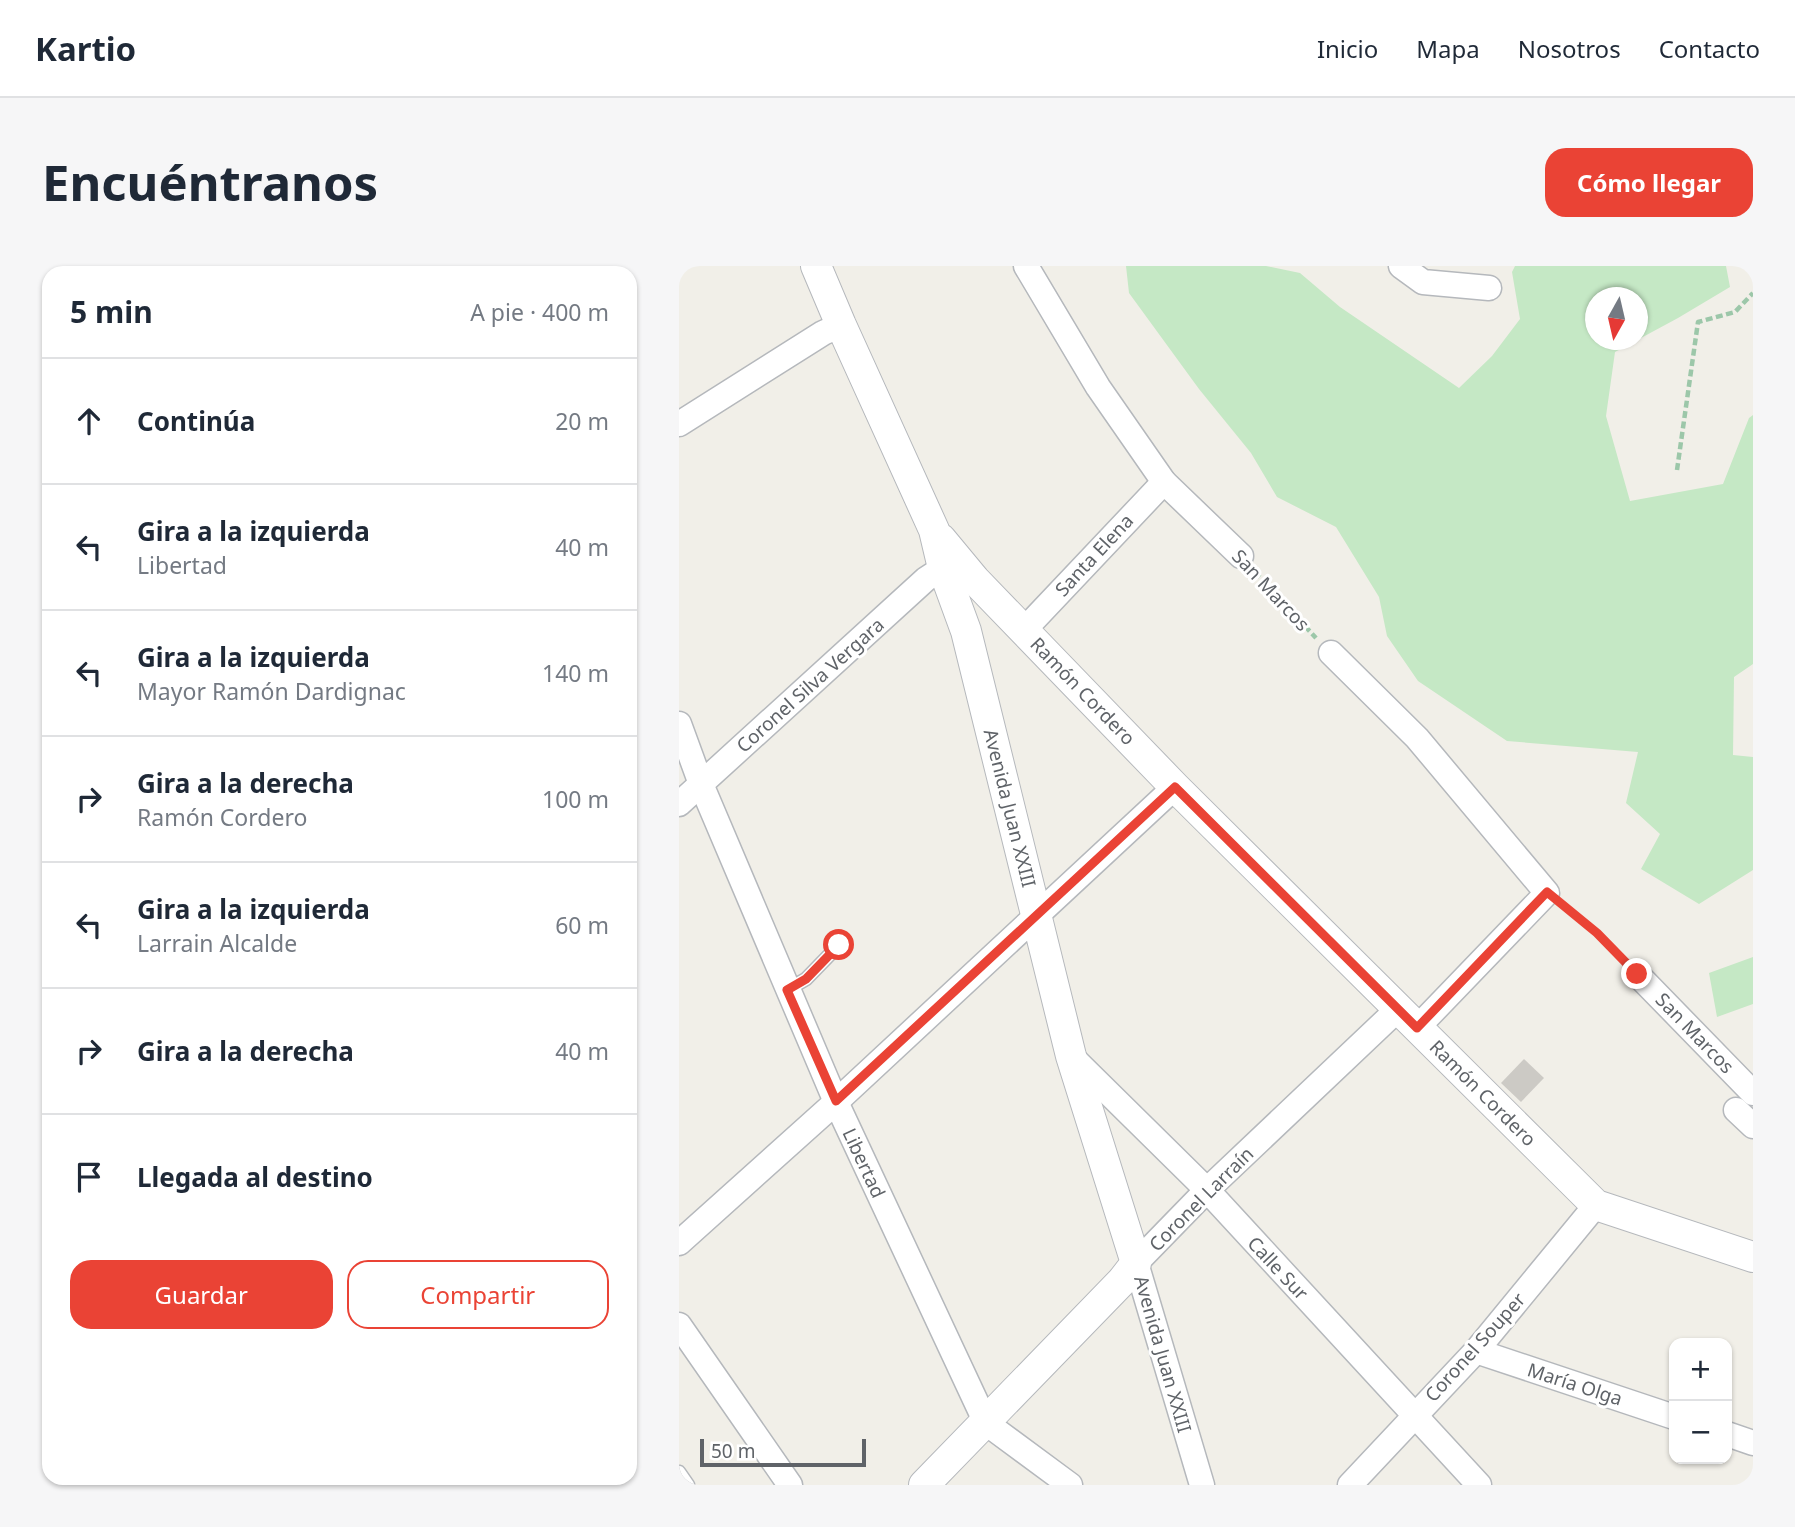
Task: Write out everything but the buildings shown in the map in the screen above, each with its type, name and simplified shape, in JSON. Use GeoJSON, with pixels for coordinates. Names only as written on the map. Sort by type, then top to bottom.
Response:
{"type":"FeatureCollection","features":[{"type":"Feature","properties":{"kind":"street","name":"Avenida Juan XXIII"},"geometry":{"type":"LineString","coordinates":[[816,266],[934,530],[943,568],[966,631],[1071,1056],[1202,1485]]}},
{"type":"Feature","properties":{"kind":"street","name":"San Marcos"},"geometry":{"type":"LineString","coordinates":[[1025,266],[1098,387],[1164,482],[1241,556]]}},
{"type":"Feature","properties":{"kind":"street"},"geometry":{"type":"LineString","coordinates":[[1401,266],[1423,282],[1489,288]]}},
{"type":"Feature","properties":{"kind":"street"},"geometry":{"type":"LineString","coordinates":[[679,424],[823,333],[841,326]]}},
{"type":"Feature","properties":{"kind":"street","name":"Santa Elena"},"geometry":{"type":"LineString","coordinates":[[1025,629],[1164,482]]}},
{"type":"Feature","properties":{"kind":"street","name":"Ramón Cordero"},"geometry":{"type":"LineString","coordinates":[[934,530],[975,580],[1175,787],[1595,1205],[1753,1257]]}},
{"type":"Feature","properties":{"kind":"street","name":"Coronel Silva Vergara"},"geometry":{"type":"LineString","coordinates":[[679,804],[926,579],[943,568]]}},
{"type":"Feature","properties":{"kind":"street"},"geometry":{"type":"LineString","coordinates":[[1331,653],[1417,738],[1547,892]]}},
{"type":"Feature","properties":{"kind":"street","name":"Libertad"},"geometry":{"type":"LineString","coordinates":[[679,724],[701,784],[787,990],[986,1423],[1070,1485]]}},
{"type":"Feature","properties":{"kind":"street"},"geometry":{"type":"LineString","coordinates":[[679,1243],[1175,787]]}},
{"type":"Feature","properties":{"kind":"street","name":"Coronel Larraín"},"geometry":{"type":"LineString","coordinates":[[924,1485],[1207,1190],[1407,1019],[1547,892]]}},
{"type":"Feature","properties":{"kind":"street","name":"San Marcos"},"geometry":{"type":"LineString","coordinates":[[1637,974],[1747,1109]]}},
{"type":"Feature","properties":{"kind":"street","name":"Calle Sur"},"geometry":{"type":"LineString","coordinates":[[1071,1056],[1207,1190],[1479,1485]]}},
{"type":"Feature","properties":{"kind":"street","name":"Coronel Souper"},"geometry":{"type":"LineString","coordinates":[[1350,1485],[1476,1351],[1595,1205]]}},
{"type":"Feature","properties":{"kind":"street"},"geometry":{"type":"LineString","coordinates":[[679,1325],[790,1485]]}},
{"type":"Feature","properties":{"kind":"street","name":"María Olga"},"geometry":{"type":"LineString","coordinates":[[1476,1351],[1669,1415]]}},
{"type":"Feature","properties":{"kind":"street"},"geometry":{"type":"LineString","coordinates":[[1732,1436],[1753,1443]]}},
{"type":"Feature","properties":{"kind":"lane"},"geometry":{"type":"LineString","coordinates":[[787,990],[806,979],[839,945]]}},
{"type":"Feature","properties":{"kind":"lane"},"geometry":{"type":"LineString","coordinates":[[679,1472],[688,1485]]}},
{"type":"Feature","properties":{"kind":"path"},"geometry":{"type":"LineString","coordinates":[[1677,470],[1698,322],[1735,312],[1753,293]]}},
{"type":"Feature","properties":{"kind":"path","name":"San Marcos"},"geometry":{"type":"LineString","coordinates":[[1241,556],[1331,653]]}},
{"type":"Feature","properties":{"kind":"path"},"geometry":{"type":"LineString","coordinates":[[1547,892],[1597,933],[1637,974]]}},
{"type":"Feature","properties":{"kind":"green space"},"geometry":{"type":"Polygon","coordinates":[[[1126,266],[1266,266],[1300,273],[1340,307],[1459,388],[1492,356],[1520,319],[1512,272],[1515,266],[1726,266],[1730,287],[1648,334],[1648,287],[1585,287],[1585,350],[1619,350],[1615,352],[1606,416],[1630,501],[1723,484],[1749,418],[1753,415],[1753,664],[1734,677],[1733,755],[1753,757],[1753,870],[1699,904],[1641,869],[1660,834],[1626,803],[1638,752],[1507,741],[1418,681],[1387,636],[1379,597],[1336,527],[1277,497],[1251,453],[1199,389],[1129,293],[1126,266]]]}},
{"type":"Feature","properties":{"kind":"green space"},"geometry":{"type":"Polygon","coordinates":[[[1753,957],[1753,1004],[1717,1017],[1709,973],[1753,957]]]}},
{"type":"Feature","properties":{"kind":"route"},"geometry":{"type":"LineString","coordinates":[[839,945],[806,979],[787,990],[836,1101],[1175,787],[1417,1028],[1547,892],[1597,933],[1637,974]]}}]}
